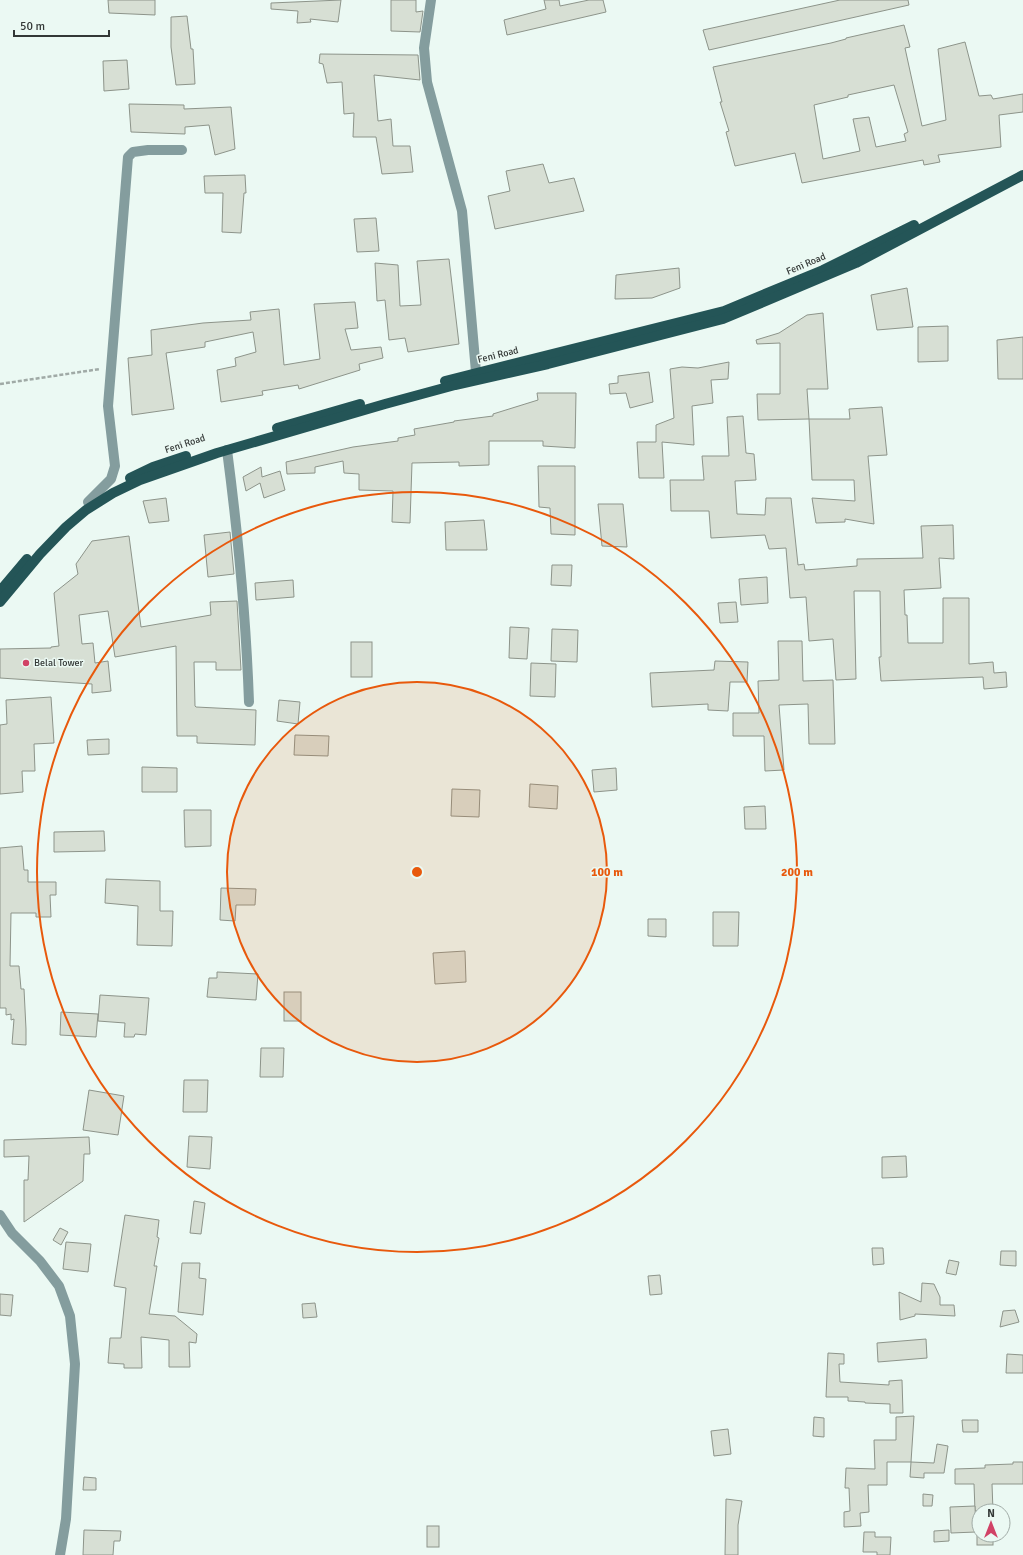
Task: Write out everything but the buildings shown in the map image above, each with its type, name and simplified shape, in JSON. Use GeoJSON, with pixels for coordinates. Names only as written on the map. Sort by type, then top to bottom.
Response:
{"type":"FeatureCollection","features":[{"type":"Feature","properties":{"kind":"main road","name":"Feni Road"},"geometry":{"type":"LineString","coordinates":[[0,591],[35,550],[68,516],[88,502],[127,479],[153,467],[332,412],[476,372],[724,311],[823,270],[1023,169]]}},
{"type":"Feature","properties":{"kind":"main road"},"geometry":{"type":"LineString","coordinates":[[0,602],[40,554],[66,527],[86,510],[113,493],[140,480],[227,450],[385,404],[455,385],[555,362],[723,318],[856,263],[1023,175]]}},
{"type":"Feature","properties":{"kind":"street"},"geometry":{"type":"LineString","coordinates":[[431,0],[424,48],[427,82],[462,211],[476,372]]}},
{"type":"Feature","properties":{"kind":"street"},"geometry":{"type":"LineString","coordinates":[[88,502],[111,479],[114,473],[108,406],[128,157],[133,152],[148,150],[182,150]]}},
{"type":"Feature","properties":{"kind":"street"},"geometry":{"type":"LineString","coordinates":[[227,450],[238,538],[247,632],[249,702]]}},
{"type":"Feature","properties":{"kind":"street"},"geometry":{"type":"LineString","coordinates":[[0,1215],[12,1233],[40,1261],[59,1286],[70,1316],[75,1364],[66,1519],[60,1555]]}},
{"type":"Feature","properties":{"kind":"street"},"geometry":{"type":"LineString","coordinates":[[0,1225],[12,1233]]}},
{"type":"Feature","properties":{"kind":"path"},"geometry":{"type":"LineString","coordinates":[[0,384],[112,367]]}},
{"type":"Feature","properties":{"kind":"place","name":"Belal Tower"},"geometry":{"type":"Point","coordinates":[26,663]}}]}
